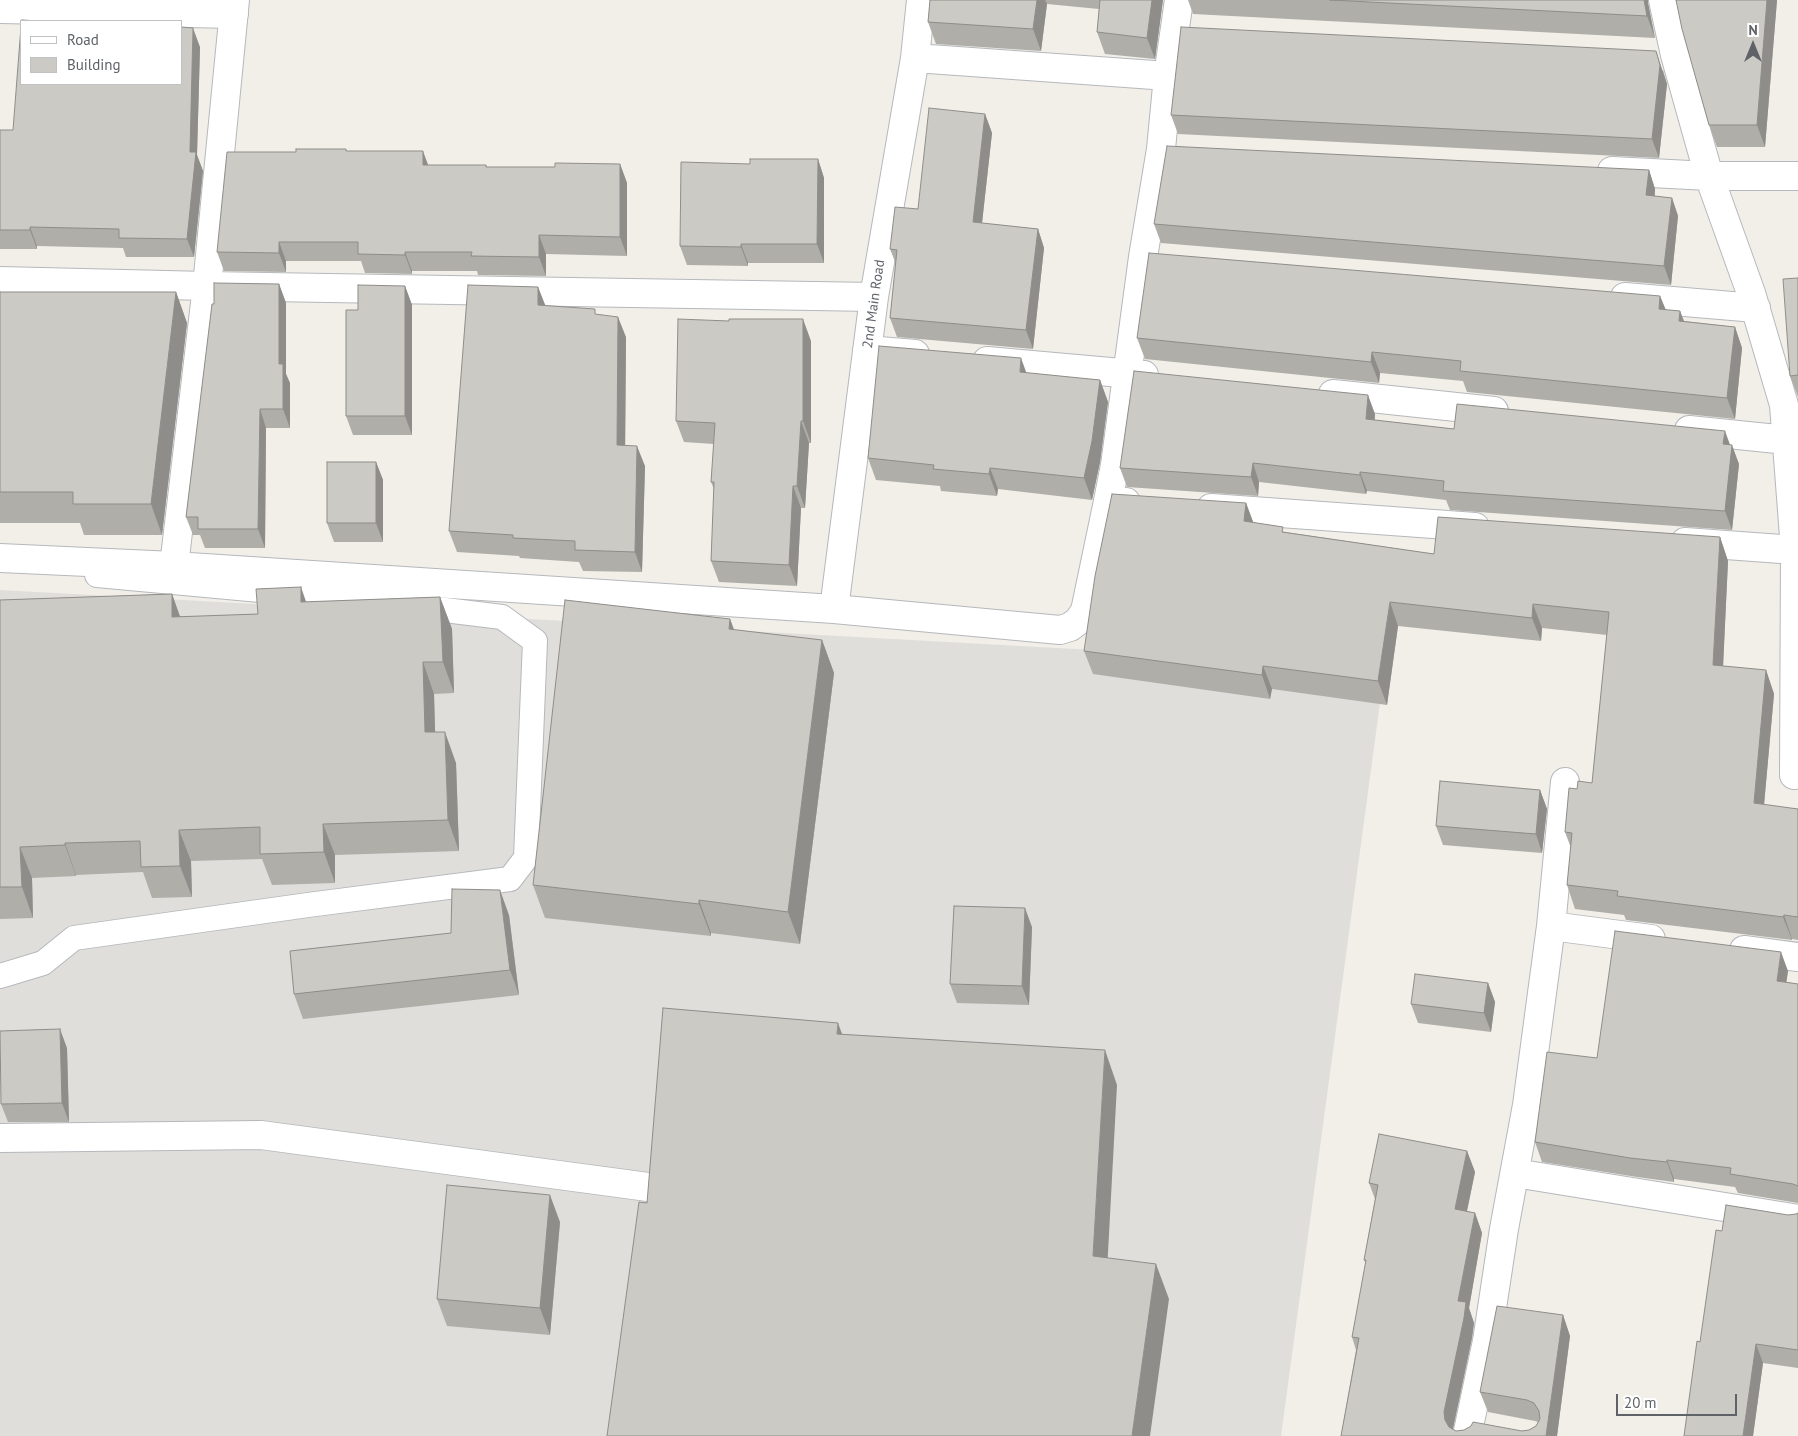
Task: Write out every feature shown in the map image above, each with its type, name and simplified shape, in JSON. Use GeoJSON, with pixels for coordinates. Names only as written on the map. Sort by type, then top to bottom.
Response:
{"type":"FeatureCollection","features":[{"type":"Feature","properties":{"kind":"street","name":"2nd Main Road"},"geometry":{"type":"LineString","coordinates":[[834,608],[874,297],[915,58],[921,0]]}},
{"type":"Feature","properties":{"kind":"street"},"geometry":{"type":"LineString","coordinates":[[0,558],[174,566],[834,608],[1048,630],[1060,630],[1070,627],[1078,621],[1085,611],[1115,465],[1127,373],[1153,258],[1171,150],[1168,76],[1185,30],[1179,0]]}},
{"type":"Feature","properties":{"kind":"street"},"geometry":{"type":"LineString","coordinates":[[1663,0],[1674,55],[1709,176],[1791,405],[1787,440],[1796,550],[1794,775]]}},
{"type":"Feature","properties":{"kind":"street"},"geometry":{"type":"LineString","coordinates":[[0,9],[234,7],[207,286],[174,566]]}},
{"type":"Feature","properties":{"kind":"street"},"geometry":{"type":"LineString","coordinates":[[1645,54],[1674,55]]}},
{"type":"Feature","properties":{"kind":"street"},"geometry":{"type":"LineString","coordinates":[[915,58],[1168,76]]}},
{"type":"Feature","properties":{"kind":"street"},"geometry":{"type":"LineString","coordinates":[[1589,170],[1709,176],[1798,176]]}},
{"type":"Feature","properties":{"kind":"street"},"geometry":{"type":"LineString","coordinates":[[0,281],[874,297]]}},
{"type":"Feature","properties":{"kind":"street"},"geometry":{"type":"LineString","coordinates":[[1598,295],[1756,308]]}},
{"type":"Feature","properties":{"kind":"street"},"geometry":{"type":"LineString","coordinates":[[867,350],[1166,377]]}},
{"type":"Feature","properties":{"kind":"street"},"geometry":{"type":"LineString","coordinates":[[1304,391],[1521,413]]}},
{"type":"Feature","properties":{"kind":"street"},"geometry":{"type":"LineString","coordinates":[[1669,428],[1787,440]]}},
{"type":"Feature","properties":{"kind":"street"},"geometry":{"type":"LineString","coordinates":[[1108,501],[1148,503]]}},
{"type":"Feature","properties":{"kind":"street"},"geometry":{"type":"LineString","coordinates":[[1188,506],[1497,528]]}},
{"type":"Feature","properties":{"kind":"street"},"geometry":{"type":"LineString","coordinates":[[1656,540],[1796,550]]}},
{"type":"Feature","properties":{"kind":"street"},"geometry":{"type":"LineString","coordinates":[[1496,1430],[1468,1431],[1487,1341],[1527,1105],[1551,926],[1566,782]]}},
{"type":"Feature","properties":{"kind":"street"},"geometry":{"type":"LineString","coordinates":[[1551,926],[1680,942]]}},
{"type":"Feature","properties":{"kind":"street"},"geometry":{"type":"LineString","coordinates":[[1719,947],[1798,957]]}},
{"type":"Feature","properties":{"kind":"street"},"geometry":{"type":"LineString","coordinates":[[0,1138],[261,1135],[648,1187]]}},
{"type":"Feature","properties":{"kind":"street"},"geometry":{"type":"LineString","coordinates":[[1515,1173],[1798,1219]]}},
{"type":"Feature","properties":{"kind":"lane"},"geometry":{"type":"LineString","coordinates":[[0,572],[66,572],[347,598],[502,617],[535,641],[526,858],[510,879],[74,938],[43,962],[0,976]]}},
{"type":"Feature","properties":{"kind":"shaded area"},"geometry":{"type":"Polygon","coordinates":[[[0,590],[1385,666],[1281,1436],[0,1436],[0,590]]]}},
{"type":"Feature","properties":{"kind":"building"},"geometry":{"type":"Polygon","coordinates":[[[930,0],[1037,0],[1033,29],[928,22],[930,0]]]}},
{"type":"Feature","properties":{"kind":"building"},"geometry":{"type":"Polygon","coordinates":[[[1100,0],[1152,0],[1147,38],[1097,32],[1100,0]]]}},
{"type":"Feature","properties":{"kind":"building"},"geometry":{"type":"Polygon","coordinates":[[[1330,0],[1644,0],[1647,16],[1330,0]]]}},
{"type":"Feature","properties":{"kind":"building"},"geometry":{"type":"Polygon","coordinates":[[[1676,0],[1767,0],[1757,125],[1709,125],[1682,29],[1676,0]]]}},
{"type":"Feature","properties":{"kind":"building"},"geometry":{"type":"Polygon","coordinates":[[[182,27],[193,28],[190,152],[196,152],[187,239],[119,238],[119,229],[30,227],[30,230],[0,230],[0,130],[13,130],[20,40],[20,85],[182,85],[182,27]]]}},
{"type":"Feature","properties":{"kind":"building"},"geometry":{"type":"Polygon","coordinates":[[[1181,27],[1656,51],[1660,65],[1652,139],[1171,115],[1181,27]]]}},
{"type":"Feature","properties":{"kind":"building"},"geometry":{"type":"Polygon","coordinates":[[[929,108],[985,114],[973,222],[1038,229],[1026,330],[890,318],[897,250],[890,249],[895,207],[918,209],[929,108]]]}},
{"type":"Feature","properties":{"kind":"building"},"geometry":{"type":"Polygon","coordinates":[[[1167,146],[1649,170],[1646,195],[1672,198],[1664,266],[1154,224],[1167,146]]]}},
{"type":"Feature","properties":{"kind":"building"},"geometry":{"type":"Polygon","coordinates":[[[296,149],[423,151],[423,165],[555,167],[555,163],[620,164],[620,237],[539,235],[539,257],[471,256],[472,252],[405,252],[405,255],[358,254],[358,242],[279,242],[279,253],[217,252],[227,152],[296,152],[296,149]]]}},
{"type":"Feature","properties":{"kind":"building"},"geometry":{"type":"Polygon","coordinates":[[[750,159],[818,159],[817,244],[741,244],[741,247],[680,246],[681,162],[750,164],[750,159]]]}},
{"type":"Feature","properties":{"kind":"building"},"geometry":{"type":"Polygon","coordinates":[[[1149,253],[1660,296],[1659,309],[1680,311],[1679,321],[1735,327],[1727,398],[1460,371],[1461,361],[1372,352],[1371,362],[1137,338],[1149,253]]]}},
{"type":"Feature","properties":{"kind":"building"},"geometry":{"type":"Polygon","coordinates":[[[1798,278],[1798,375],[1790,376],[1783,279],[1798,278]]]}},
{"type":"Feature","properties":{"kind":"building"},"geometry":{"type":"Polygon","coordinates":[[[214,283],[279,284],[279,364],[283,364],[283,409],[260,409],[258,529],[198,529],[198,517],[186,517],[212,304],[214,304],[214,283]]]}},
{"type":"Feature","properties":{"kind":"building"},"geometry":{"type":"Polygon","coordinates":[[[358,285],[405,286],[405,416],[346,416],[346,310],[358,310],[358,285]]]}},
{"type":"Feature","properties":{"kind":"building"},"geometry":{"type":"Polygon","coordinates":[[[468,285],[538,287],[538,305],[595,309],[595,314],[618,317],[617,445],[637,446],[635,552],[575,550],[575,541],[513,538],[513,535],[449,531],[468,285]]]}},
{"type":"Feature","properties":{"kind":"building"},"geometry":{"type":"Polygon","coordinates":[[[0,292],[176,292],[151,504],[73,504],[73,492],[0,492],[0,292]]]}},
{"type":"Feature","properties":{"kind":"building"},"geometry":{"type":"Polygon","coordinates":[[[678,319],[729,321],[729,319],[803,319],[803,421],[801,421],[797,486],[793,486],[789,565],[711,561],[714,482],[711,482],[715,423],[676,421],[678,319]]]}},
{"type":"Feature","properties":{"kind":"building"},"geometry":{"type":"Polygon","coordinates":[[[879,346],[1021,358],[1020,372],[1100,380],[1092,441],[1084,478],[990,468],[989,474],[933,469],[934,465],[868,458],[879,346]]]}},
{"type":"Feature","properties":{"kind":"building"},"geometry":{"type":"Polygon","coordinates":[[[1134,371],[1368,395],[1366,419],[1454,429],[1457,404],[1725,431],[1723,444],[1732,445],[1725,511],[1443,491],[1444,481],[1360,472],[1360,475],[1253,463],[1251,477],[1120,468],[1134,371]]]}},
{"type":"Feature","properties":{"kind":"building"},"geometry":{"type":"Polygon","coordinates":[[[327,462],[376,462],[376,523],[327,523],[327,462]]]}},
{"type":"Feature","properties":{"kind":"building"},"geometry":{"type":"Polygon","coordinates":[[[1112,494],[1246,503],[1244,521],[1283,527],[1282,532],[1434,554],[1438,517],[1720,537],[1713,665],[1766,670],[1754,803],[1798,809],[1798,917],[1784,915],[1783,917],[1617,896],[1618,891],[1567,885],[1572,833],[1565,832],[1569,788],[1577,789],[1578,781],[1592,783],[1609,612],[1533,604],[1532,618],[1390,602],[1378,681],[1263,666],[1262,675],[1084,651],[1095,576],[1112,494]]]}},
{"type":"Feature","properties":{"kind":"building"},"geometry":{"type":"Polygon","coordinates":[[[301,587],[301,602],[440,597],[443,662],[423,662],[425,732],[445,732],[448,820],[323,824],[324,852],[260,854],[260,827],[179,830],[180,866],[141,867],[140,841],[65,843],[65,845],[20,847],[22,887],[0,887],[0,600],[172,594],[172,617],[258,614],[256,589],[301,587]]]}},
{"type":"Feature","properties":{"kind":"building"},"geometry":{"type":"Polygon","coordinates":[[[565,600],[730,619],[729,629],[822,640],[788,912],[699,900],[699,904],[533,885],[565,600]]]}},
{"type":"Feature","properties":{"kind":"building"},"geometry":{"type":"Polygon","coordinates":[[[1440,781],[1540,790],[1536,834],[1436,826],[1440,781]]]}},
{"type":"Feature","properties":{"kind":"building"},"geometry":{"type":"Polygon","coordinates":[[[452,889],[500,890],[510,970],[294,994],[290,951],[451,933],[452,889]]]}},
{"type":"Feature","properties":{"kind":"building"},"geometry":{"type":"Polygon","coordinates":[[[954,906],[1025,908],[1022,986],[950,984],[954,906]]]}},
{"type":"Feature","properties":{"kind":"building"},"geometry":{"type":"Polygon","coordinates":[[[1615,931],[1781,952],[1777,981],[1798,984],[1798,1186],[1730,1174],[1731,1168],[1667,1160],[1667,1162],[1630,1158],[1535,1142],[1547,1052],[1597,1058],[1615,931]]]}},
{"type":"Feature","properties":{"kind":"building"},"geometry":{"type":"Polygon","coordinates":[[[1415,974],[1488,983],[1484,1013],[1411,1004],[1415,974]]]}},
{"type":"Feature","properties":{"kind":"building"},"geometry":{"type":"Polygon","coordinates":[[[663,1008],[838,1023],[837,1034],[1105,1050],[1093,1256],[1156,1264],[1132,1436],[607,1436],[639,1202],[647,1203],[663,1008]]]}},
{"type":"Feature","properties":{"kind":"building"},"geometry":{"type":"Polygon","coordinates":[[[60,1029],[62,1103],[1,1104],[0,1031],[60,1029]]]}},
{"type":"Feature","properties":{"kind":"building"},"geometry":{"type":"Polygon","coordinates":[[[1379,1134],[1467,1151],[1455,1209],[1475,1213],[1458,1301],[1466,1302],[1444,1412],[1445,1420],[1449,1427],[1456,1431],[1464,1430],[1471,1426],[1473,1422],[1522,1431],[1536,1426],[1540,1419],[1539,1411],[1534,1403],[1527,1400],[1480,1392],[1497,1306],[1563,1315],[1546,1436],[1341,1436],[1359,1338],[1352,1337],[1378,1185],[1369,1183],[1379,1134]]]}},
{"type":"Feature","properties":{"kind":"building"},"geometry":{"type":"Polygon","coordinates":[[[447,1185],[550,1195],[540,1308],[437,1299],[447,1185]]]}},
{"type":"Feature","properties":{"kind":"building"},"geometry":{"type":"Polygon","coordinates":[[[1726,1205],[1788,1215],[1798,1213],[1798,1350],[1756,1344],[1743,1436],[1684,1436],[1697,1341],[1700,1342],[1716,1230],[1722,1231],[1726,1205]]]}}]}
